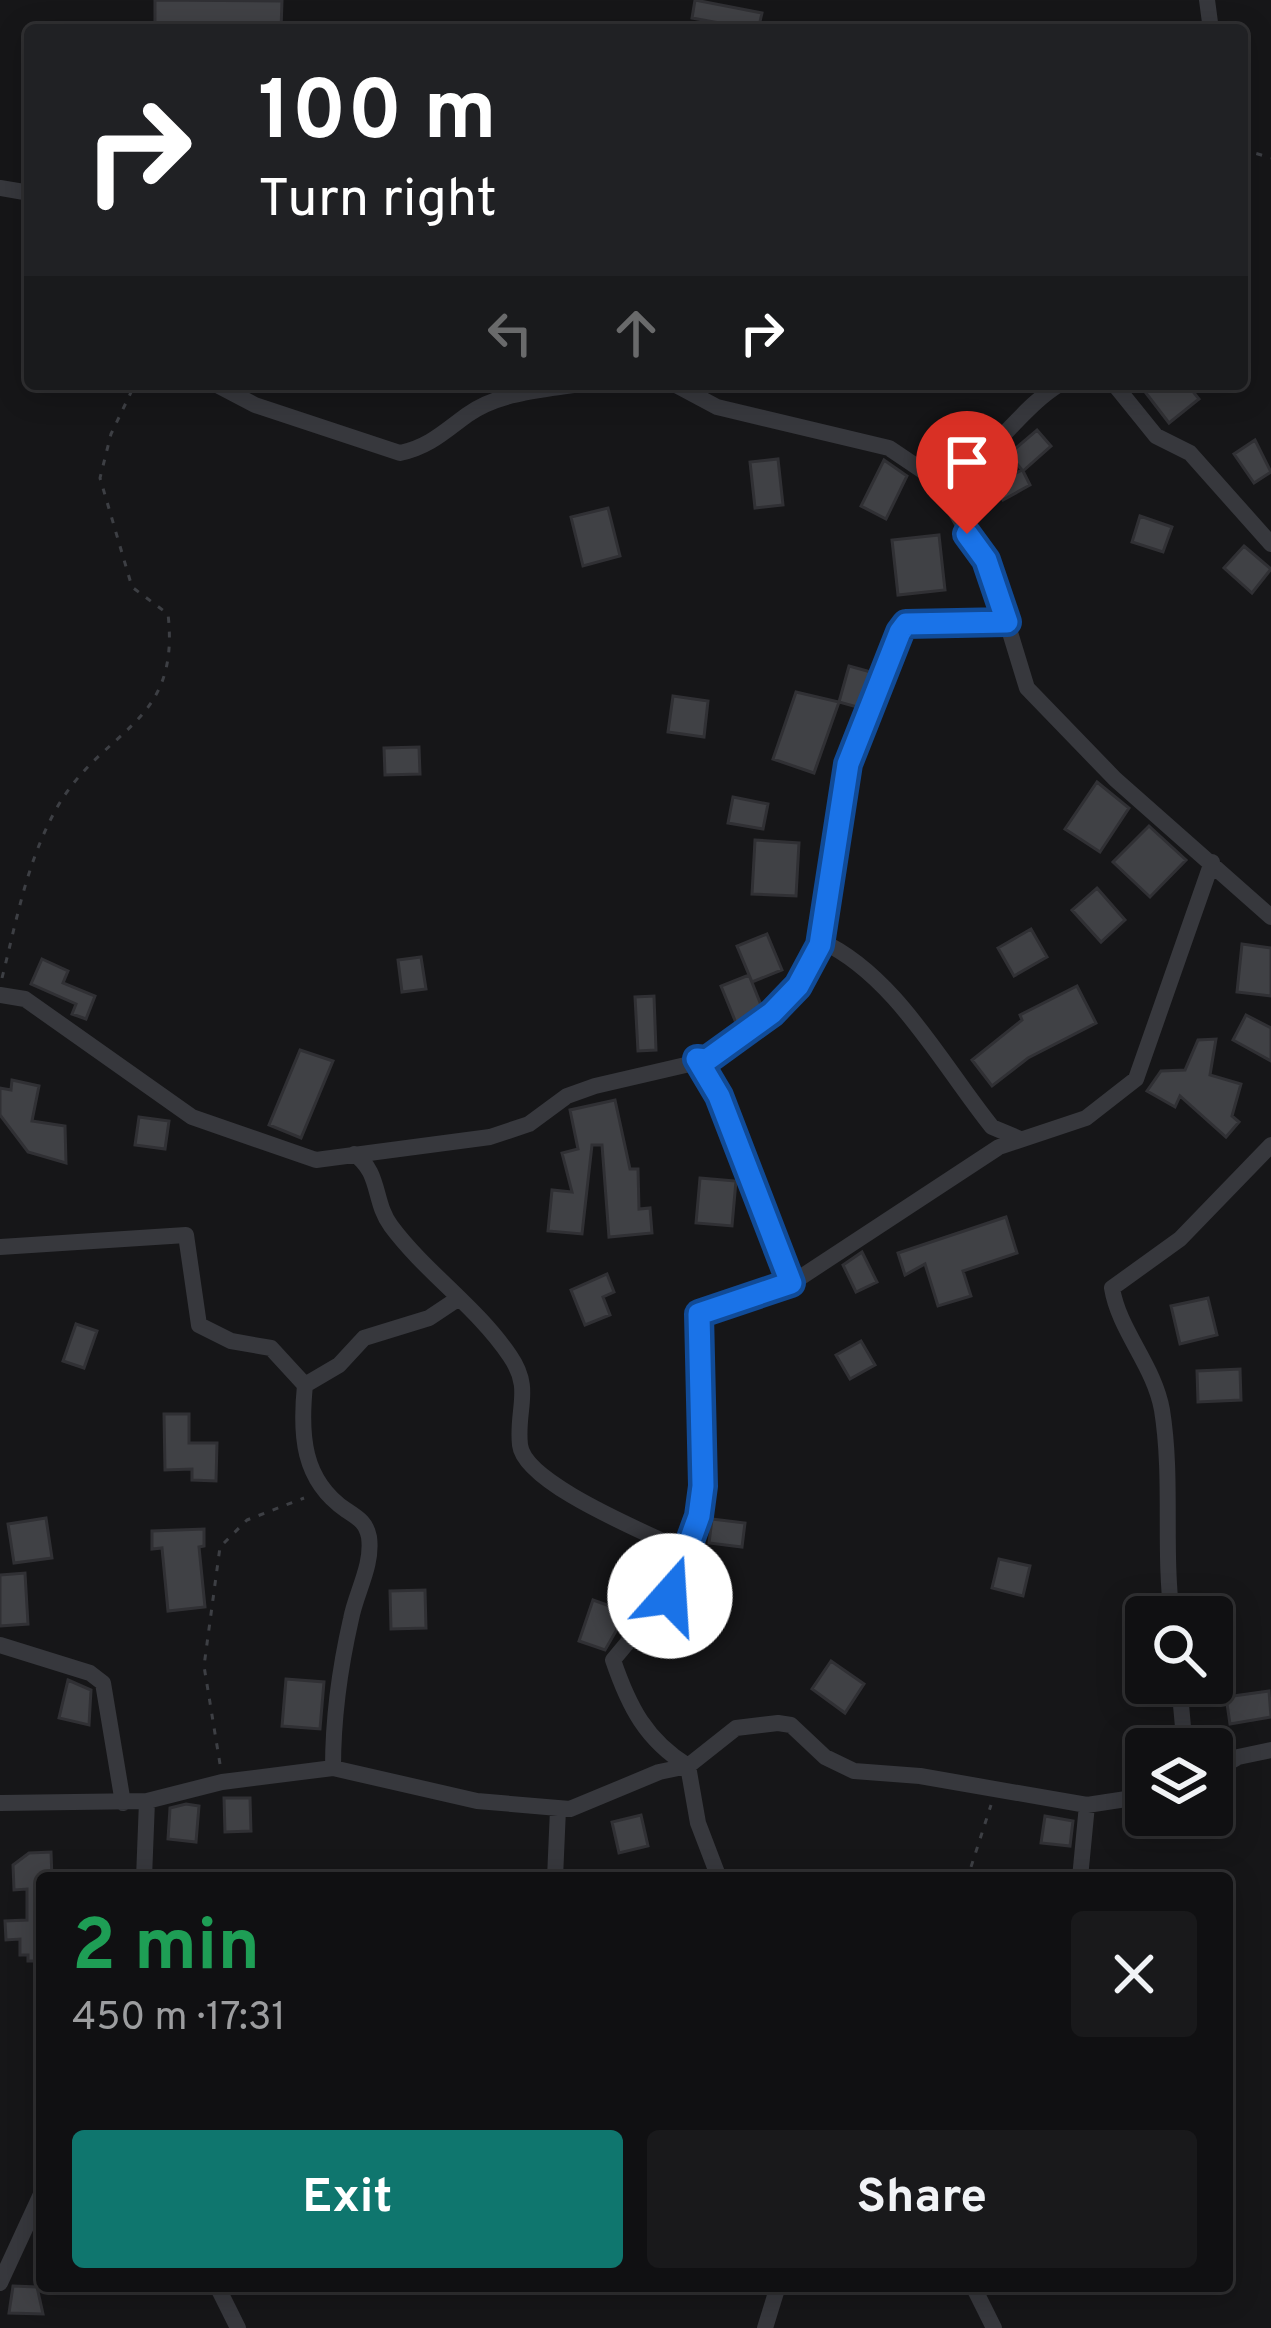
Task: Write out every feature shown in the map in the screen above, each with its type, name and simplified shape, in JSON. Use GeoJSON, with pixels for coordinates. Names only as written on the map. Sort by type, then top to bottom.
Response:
{"type":"FeatureCollection","features":[{"type":"Feature","properties":{"kind":"street"},"geometry":{"type":"LineString","coordinates":[[226,390],[255,405],[400,453],[422,447],[469,413],[504,398],[547,390]]}},
{"type":"Feature","properties":{"kind":"street"},"geometry":{"type":"LineString","coordinates":[[685,390],[717,407],[768,415],[889,448],[938,482],[986,560],[1027,688],[1115,779],[1271,917]]}},
{"type":"Feature","properties":{"kind":"street"},"geometry":{"type":"LineString","coordinates":[[938,482],[982,459],[1035,399],[1050,390]]}},
{"type":"Feature","properties":{"kind":"street"},"geometry":{"type":"LineString","coordinates":[[1119,390],[1156,436],[1190,453],[1271,544]]}},
{"type":"Feature","properties":{"kind":"street"},"geometry":{"type":"LineString","coordinates":[[0,995],[25,999],[192,1118],[307,1159],[490,1137],[529,1124],[567,1096],[595,1086],[707,1060],[772,1013],[798,986],[821,941],[848,764],[900,632],[906,624],[1007,622]]}},
{"type":"Feature","properties":{"kind":"street"},"geometry":{"type":"LineString","coordinates":[[717,1872],[698,1823],[688,1766],[655,1745],[632,1709],[613,1660],[633,1636],[658,1622],[699,1516],[703,1486],[699,1314],[791,1283],[1018,1138],[1086,1118],[1136,1079],[1212,862]]}},
{"type":"Feature","properties":{"kind":"street"},"geometry":{"type":"LineString","coordinates":[[821,941],[844,952],[871,975],[992,1127],[1018,1138]]}},
{"type":"Feature","properties":{"kind":"street"},"geometry":{"type":"LineString","coordinates":[[697,1059],[719,1096],[791,1283]]}},
{"type":"Feature","properties":{"kind":"street"},"geometry":{"type":"LineString","coordinates":[[1169,1596],[1170,1501],[1161,1406],[1150,1368],[1112,1288],[1180,1239],[1271,1145]]}},
{"type":"Feature","properties":{"kind":"street"},"geometry":{"type":"LineString","coordinates":[[354,1154],[370,1168],[392,1227],[522,1375],[526,1394],[519,1442],[525,1460],[546,1479],[671,1545],[682,1558]]}},
{"type":"Feature","properties":{"kind":"street"},"geometry":{"type":"LineString","coordinates":[[0,1246],[186,1235],[199,1325],[231,1341],[271,1348],[305,1385],[302,1429],[308,1467],[365,1524],[370,1553],[344,1649],[333,1768]]}},
{"type":"Feature","properties":{"kind":"street"},"geometry":{"type":"LineString","coordinates":[[305,1385],[338,1365],[364,1338],[429,1318],[459,1298]]}},
{"type":"Feature","properties":{"kind":"street"},"geometry":{"type":"LineString","coordinates":[[0,1645],[90,1673],[103,1683],[123,1803]]}},
{"type":"Feature","properties":{"kind":"street"},"geometry":{"type":"LineString","coordinates":[[0,1803],[147,1801],[221,1782],[333,1768],[454,1797],[558,1809],[583,1806],[658,1772],[688,1766],[736,1728],[785,1723],[825,1757],[854,1771],[920,1776],[1087,1805],[1125,1799]]}},
{"type":"Feature","properties":{"kind":"street"},"geometry":{"type":"LineString","coordinates":[[1233,1760],[1271,1750]]}},
{"type":"Feature","properties":{"kind":"street"},"geometry":{"type":"LineString","coordinates":[[144,1872],[147,1801]]}},
{"type":"Feature","properties":{"kind":"street"},"geometry":{"type":"LineString","coordinates":[[1081,1872],[1087,1805]]}},
{"type":"Feature","properties":{"kind":"street"},"geometry":{"type":"LineString","coordinates":[[555,1872],[558,1809]]}},
{"type":"Feature","properties":{"kind":"street"},"geometry":{"type":"LineString","coordinates":[[0,2283],[36,2205]]}},
{"type":"Feature","properties":{"kind":"street"},"geometry":{"type":"LineString","coordinates":[[220,2292],[238,2328]]}},
{"type":"Feature","properties":{"kind":"street"},"geometry":{"type":"LineString","coordinates":[[765,2328],[776,2292]]}},
{"type":"Feature","properties":{"kind":"street"},"geometry":{"type":"LineString","coordinates":[[976,2292],[994,2328]]}},
{"type":"Feature","properties":{"kind":"path"},"geometry":{"type":"LineString","coordinates":[[0,985],[24,877],[55,812],[85,768],[154,706],[166,677],[171,645],[168,614],[132,587],[100,478],[111,434],[132,390]]}},
{"type":"Feature","properties":{"kind":"path"},"geometry":{"type":"LineString","coordinates":[[221,1782],[203,1666],[220,1547],[248,1520],[285,1502],[329,1492]]}},
{"type":"Feature","properties":{"kind":"path"},"geometry":{"type":"LineString","coordinates":[[964,1872],[981,1843],[995,1791]]}},
{"type":"Feature","properties":{"kind":"building"},"geometry":{"type":"Polygon","coordinates":[[[155,0],[282,1],[281,24],[155,24],[155,0]]]}},
{"type":"Feature","properties":{"kind":"building"},"geometry":{"type":"Polygon","coordinates":[[[695,0],[762,13],[759,24],[692,18],[695,0]]]}},
{"type":"Feature","properties":{"kind":"building"},"geometry":{"type":"Polygon","coordinates":[[[1144,390],[1192,390],[1199,399],[1169,423],[1144,390]]]}},
{"type":"Feature","properties":{"kind":"building"},"geometry":{"type":"Polygon","coordinates":[[[1037,430],[1051,446],[1023,471],[1030,485],[1003,500],[994,484],[1022,470],[1009,454],[1037,430]]]}},
{"type":"Feature","properties":{"kind":"building"},"geometry":{"type":"Polygon","coordinates":[[[1255,440],[1271,472],[1254,483],[1234,454],[1255,440]]]}},
{"type":"Feature","properties":{"kind":"building"},"geometry":{"type":"Polygon","coordinates":[[[778,459],[783,505],[755,508],[750,462],[778,459]]]}},
{"type":"Feature","properties":{"kind":"building"},"geometry":{"type":"Polygon","coordinates":[[[884,460],[907,476],[886,519],[861,506],[884,460]]]}},
{"type":"Feature","properties":{"kind":"building"},"geometry":{"type":"Polygon","coordinates":[[[608,508],[620,556],[583,566],[571,517],[608,508]]]}},
{"type":"Feature","properties":{"kind":"building"},"geometry":{"type":"Polygon","coordinates":[[[1140,516],[1172,527],[1163,552],[1132,542],[1140,516]]]}},
{"type":"Feature","properties":{"kind":"building"},"geometry":{"type":"Polygon","coordinates":[[[939,535],[945,590],[898,595],[892,540],[939,535]]]}},
{"type":"Feature","properties":{"kind":"building"},"geometry":{"type":"Polygon","coordinates":[[[1244,546],[1271,569],[1252,593],[1224,568],[1244,546]]]}},
{"type":"Feature","properties":{"kind":"building"},"geometry":{"type":"Polygon","coordinates":[[[849,666],[871,672],[857,707],[839,702],[849,666]]]}},
{"type":"Feature","properties":{"kind":"building"},"geometry":{"type":"Polygon","coordinates":[[[796,692],[839,702],[814,773],[773,759],[796,692]]]}},
{"type":"Feature","properties":{"kind":"building"},"geometry":{"type":"Polygon","coordinates":[[[673,696],[708,701],[704,737],[668,732],[673,696]]]}},
{"type":"Feature","properties":{"kind":"building"},"geometry":{"type":"Polygon","coordinates":[[[419,747],[420,774],[385,775],[384,748],[419,747]]]}},
{"type":"Feature","properties":{"kind":"building"},"geometry":{"type":"Polygon","coordinates":[[[1097,782],[1129,808],[1100,852],[1065,829],[1097,782]]]}},
{"type":"Feature","properties":{"kind":"building"},"geometry":{"type":"Polygon","coordinates":[[[733,797],[768,804],[763,829],[728,823],[733,797]]]}},
{"type":"Feature","properties":{"kind":"building"},"geometry":{"type":"Polygon","coordinates":[[[1149,826],[1186,860],[1150,897],[1113,862],[1149,826]]]}},
{"type":"Feature","properties":{"kind":"building"},"geometry":{"type":"Polygon","coordinates":[[[755,840],[799,843],[796,896],[752,894],[755,840]]]}},
{"type":"Feature","properties":{"kind":"building"},"geometry":{"type":"Polygon","coordinates":[[[1097,888],[1125,920],[1101,942],[1072,910],[1097,888]]]}},
{"type":"Feature","properties":{"kind":"building"},"geometry":{"type":"Polygon","coordinates":[[[1031,929],[1047,957],[1014,976],[998,948],[1031,929]]]}},
{"type":"Feature","properties":{"kind":"building"},"geometry":{"type":"Polygon","coordinates":[[[767,934],[782,970],[752,982],[737,946],[767,934]]]}},
{"type":"Feature","properties":{"kind":"building"},"geometry":{"type":"Polygon","coordinates":[[[1242,944],[1271,948],[1271,996],[1237,992],[1242,944]]]}},
{"type":"Feature","properties":{"kind":"building"},"geometry":{"type":"Polygon","coordinates":[[[421,957],[426,989],[402,992],[398,960],[421,957]]]}},
{"type":"Feature","properties":{"kind":"building"},"geometry":{"type":"Polygon","coordinates":[[[42,959],[68,971],[63,983],[95,996],[86,1019],[72,1014],[76,1004],[31,984],[42,959]]]}},
{"type":"Feature","properties":{"kind":"building"},"geometry":{"type":"Polygon","coordinates":[[[749,975],[761,1005],[736,1023],[721,986],[749,975]]]}},
{"type":"Feature","properties":{"kind":"building"},"geometry":{"type":"Polygon","coordinates":[[[1077,986],[1096,1023],[1028,1058],[992,1086],[972,1060],[1022,1020],[1020,1015],[1077,986]]]}},
{"type":"Feature","properties":{"kind":"building"},"geometry":{"type":"Polygon","coordinates":[[[654,996],[656,1050],[638,1051],[635,997],[654,996]]]}},
{"type":"Feature","properties":{"kind":"building"},"geometry":{"type":"Polygon","coordinates":[[[1246,1015],[1271,1028],[1271,1061],[1233,1040],[1246,1015]]]}},
{"type":"Feature","properties":{"kind":"building"},"geometry":{"type":"Polygon","coordinates":[[[1216,1039],[1210,1075],[1241,1084],[1232,1116],[1239,1122],[1226,1137],[1180,1096],[1175,1107],[1147,1091],[1161,1071],[1185,1070],[1198,1040],[1216,1039]]]}},
{"type":"Feature","properties":{"kind":"building"},"geometry":{"type":"Polygon","coordinates":[[[300,1050],[333,1061],[301,1138],[269,1125],[300,1050]]]}},
{"type":"Feature","properties":{"kind":"building"},"geometry":{"type":"Polygon","coordinates":[[[12,1080],[39,1086],[32,1121],[65,1126],[66,1163],[28,1152],[0,1115],[0,1088],[11,1090],[12,1080]]]}},
{"type":"Feature","properties":{"kind":"building"},"geometry":{"type":"Polygon","coordinates":[[[615,1100],[630,1169],[638,1169],[639,1209],[650,1208],[652,1233],[609,1237],[602,1145],[592,1145],[582,1234],[548,1231],[552,1190],[572,1192],[562,1153],[578,1149],[570,1110],[615,1100]]]}},
{"type":"Feature","properties":{"kind":"building"},"geometry":{"type":"Polygon","coordinates":[[[139,1117],[169,1121],[165,1149],[135,1145],[139,1117]]]}},
{"type":"Feature","properties":{"kind":"building"},"geometry":{"type":"Polygon","coordinates":[[[700,1178],[736,1181],[732,1226],[696,1223],[700,1178]]]}},
{"type":"Feature","properties":{"kind":"building"},"geometry":{"type":"Polygon","coordinates":[[[1006,1217],[1017,1253],[963,1271],[971,1296],[938,1306],[925,1264],[905,1275],[898,1253],[1006,1217]]]}},
{"type":"Feature","properties":{"kind":"building"},"geometry":{"type":"Polygon","coordinates":[[[862,1252],[877,1282],[856,1292],[843,1265],[862,1252]]]}},
{"type":"Feature","properties":{"kind":"building"},"geometry":{"type":"Polygon","coordinates":[[[607,1274],[614,1292],[603,1297],[610,1315],[585,1325],[571,1290],[607,1274]]]}},
{"type":"Feature","properties":{"kind":"building"},"geometry":{"type":"Polygon","coordinates":[[[1208,1298],[1217,1335],[1180,1344],[1171,1306],[1208,1298]]]}},
{"type":"Feature","properties":{"kind":"building"},"geometry":{"type":"Polygon","coordinates":[[[76,1324],[97,1331],[84,1368],[63,1361],[76,1324]]]}},
{"type":"Feature","properties":{"kind":"building"},"geometry":{"type":"Polygon","coordinates":[[[861,1341],[875,1365],[850,1379],[836,1355],[861,1341]]]}},
{"type":"Feature","properties":{"kind":"building"},"geometry":{"type":"Polygon","coordinates":[[[1240,1369],[1241,1400],[1198,1402],[1197,1371],[1240,1369]]]}},
{"type":"Feature","properties":{"kind":"building"},"geometry":{"type":"Polygon","coordinates":[[[164,1414],[189,1414],[189,1443],[217,1443],[216,1481],[192,1480],[192,1469],[165,1470],[164,1414]]]}},
{"type":"Feature","properties":{"kind":"building"},"geometry":{"type":"Polygon","coordinates":[[[46,1518],[52,1558],[14,1563],[8,1524],[46,1518]]]}},
{"type":"Feature","properties":{"kind":"building"},"geometry":{"type":"Polygon","coordinates":[[[712,1519],[745,1523],[742,1547],[709,1543],[712,1519]]]}},
{"type":"Feature","properties":{"kind":"building"},"geometry":{"type":"Polygon","coordinates":[[[204,1529],[204,1546],[199,1547],[205,1607],[168,1611],[162,1548],[152,1549],[152,1531],[204,1529]]]}},
{"type":"Feature","properties":{"kind":"building"},"geometry":{"type":"Polygon","coordinates":[[[999,1559],[1030,1566],[1023,1596],[992,1588],[999,1559]]]}},
{"type":"Feature","properties":{"kind":"building"},"geometry":{"type":"Polygon","coordinates":[[[25,1573],[28,1624],[0,1626],[0,1575],[25,1573]]]}},
{"type":"Feature","properties":{"kind":"building"},"geometry":{"type":"Polygon","coordinates":[[[425,1590],[426,1628],[391,1629],[390,1591],[425,1590]]]}},
{"type":"Feature","properties":{"kind":"building"},"geometry":{"type":"Polygon","coordinates":[[[593,1600],[627,1612],[605,1650],[579,1641],[593,1600]]]}},
{"type":"Feature","properties":{"kind":"building"},"geometry":{"type":"Polygon","coordinates":[[[831,1661],[864,1684],[845,1713],[812,1689],[831,1661]]]}},
{"type":"Feature","properties":{"kind":"building"},"geometry":{"type":"Polygon","coordinates":[[[286,1679],[324,1682],[320,1729],[282,1726],[286,1679]]]}},
{"type":"Feature","properties":{"kind":"building"},"geometry":{"type":"Polygon","coordinates":[[[68,1680],[91,1690],[89,1725],[59,1718],[68,1680]]]}},
{"type":"Feature","properties":{"kind":"building"},"geometry":{"type":"Polygon","coordinates":[[[1269,1691],[1271,1717],[1230,1724],[1227,1704],[1233,1704],[1233,1696],[1269,1691]]]}},
{"type":"Feature","properties":{"kind":"building"},"geometry":{"type":"Polygon","coordinates":[[[224,1798],[250,1798],[251,1831],[225,1832],[224,1798]]]}},
{"type":"Feature","properties":{"kind":"building"},"geometry":{"type":"Polygon","coordinates":[[[199,1806],[196,1842],[168,1839],[170,1808],[199,1806]]]}},
{"type":"Feature","properties":{"kind":"building"},"geometry":{"type":"Polygon","coordinates":[[[641,1815],[648,1846],[619,1853],[612,1822],[641,1815]]]}},
{"type":"Feature","properties":{"kind":"building"},"geometry":{"type":"Polygon","coordinates":[[[1045,1816],[1073,1821],[1070,1846],[1041,1843],[1045,1816]]]}},
{"type":"Feature","properties":{"kind":"building"},"geometry":{"type":"Polygon","coordinates":[[[51,1852],[52,1872],[36,1872],[36,1961],[20,1955],[20,1939],[6,1940],[5,1921],[27,1920],[27,1889],[14,1890],[13,1865],[29,1853],[51,1852]]]}},
{"type":"Feature","properties":{"kind":"building"},"geometry":{"type":"Polygon","coordinates":[[[13,2286],[36,2287],[43,2314],[9,2313],[13,2286]]]}},
{"type":"Feature","properties":{"kind":"route"},"geometry":{"type":"LineString","coordinates":[[670,1596],[699,1516],[703,1486],[699,1314],[791,1283],[719,1096],[697,1059],[707,1060],[730,1046],[772,1013],[798,986],[820,945],[842,787],[859,729],[900,632],[906,624],[1007,622],[986,560],[967,534]]}}]}
